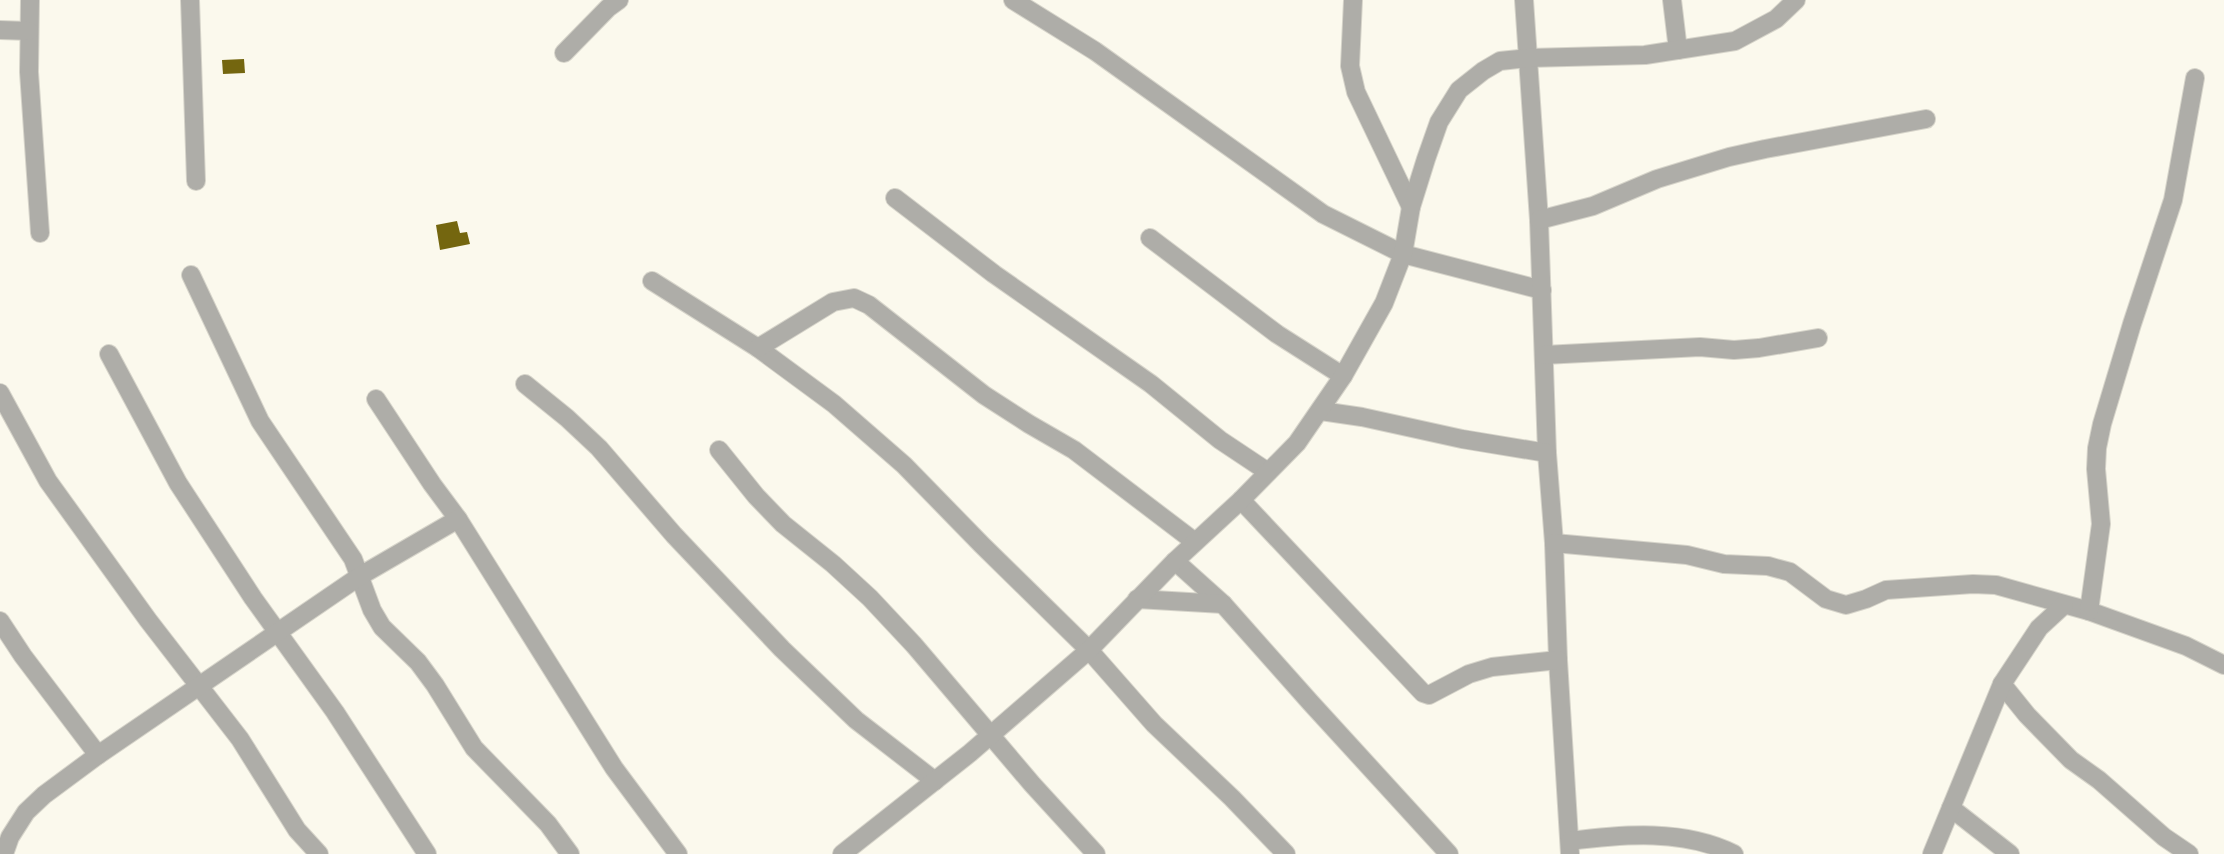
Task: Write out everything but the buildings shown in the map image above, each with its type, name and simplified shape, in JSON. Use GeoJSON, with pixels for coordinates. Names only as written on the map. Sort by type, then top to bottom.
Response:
{"type":"FeatureCollection","features":[{"type":"Feature","properties":{"kind":"street"},"geometry":{"type":"LineString","coordinates":[[30,0],[29,72],[40,233]]}},
{"type":"Feature","properties":{"kind":"street"},"geometry":{"type":"LineString","coordinates":[[190,0],[196,181]]}},
{"type":"Feature","properties":{"kind":"street"},"geometry":{"type":"LineString","coordinates":[[564,53],[619,0]]}},
{"type":"Feature","properties":{"kind":"street"},"geometry":{"type":"LineString","coordinates":[[1013,0],[1095,51],[1323,214],[1403,254],[1542,290]]}},
{"type":"Feature","properties":{"kind":"street"},"geometry":{"type":"LineString","coordinates":[[1353,0],[1350,66],[1356,92],[1411,207]]}},
{"type":"Feature","properties":{"kind":"street"},"geometry":{"type":"LineString","coordinates":[[1524,0],[1539,220],[1547,453],[1570,848],[1621,834],[1677,837],[1720,847],[1734,854]]}},
{"type":"Feature","properties":{"kind":"street"},"geometry":{"type":"LineString","coordinates":[[1672,0],[1678,50]]}},
{"type":"Feature","properties":{"kind":"street"},"geometry":{"type":"LineString","coordinates":[[842,854],[862,848],[935,781],[1089,650],[1175,561],[1241,500],[1297,443],[1343,376],[1384,303],[1403,254],[1411,207],[1439,122],[1459,90],[1500,61],[1528,58],[1611,57],[1735,41],[1776,19],[1796,0]]}},
{"type":"Feature","properties":{"kind":"street"},"geometry":{"type":"LineString","coordinates":[[0,30],[29,31]]}},
{"type":"Feature","properties":{"kind":"street"},"geometry":{"type":"LineString","coordinates":[[2089,611],[2101,524],[2096,478],[2097,448],[2132,324],[2173,200],[2195,78]]}},
{"type":"Feature","properties":{"kind":"street"},"geometry":{"type":"LineString","coordinates":[[1539,220],[1593,206],[1657,179],[1730,157],[1926,118]]}},
{"type":"Feature","properties":{"kind":"street"},"geometry":{"type":"LineString","coordinates":[[895,198],[994,274],[1151,384],[1220,440],[1268,472]]}},
{"type":"Feature","properties":{"kind":"street"},"geometry":{"type":"LineString","coordinates":[[1150,238],[1277,334],[1343,376]]}},
{"type":"Feature","properties":{"kind":"street"},"geometry":{"type":"LineString","coordinates":[[191,275],[260,422],[353,559],[372,610],[382,627],[418,663],[435,685],[474,748],[548,824],[570,854]]}},
{"type":"Feature","properties":{"kind":"street"},"geometry":{"type":"LineString","coordinates":[[652,281],[758,348],[834,404],[904,465],[1089,650],[1154,724],[1232,798],[1286,854]]}},
{"type":"Feature","properties":{"kind":"street"},"geometry":{"type":"LineString","coordinates":[[758,348],[833,302],[854,298],[869,305],[984,395],[1074,450],[1195,542]]}},
{"type":"Feature","properties":{"kind":"street"},"geometry":{"type":"LineString","coordinates":[[1544,355],[1700,347],[1734,350],[1818,338]]}},
{"type":"Feature","properties":{"kind":"street"},"geometry":{"type":"LineString","coordinates":[[109,354],[178,483],[253,598],[335,712],[427,854]]}},
{"type":"Feature","properties":{"kind":"street"},"geometry":{"type":"LineString","coordinates":[[525,384],[599,448],[674,535],[782,649],[856,720],[935,781]]}},
{"type":"Feature","properties":{"kind":"street"},"geometry":{"type":"LineString","coordinates":[[0,393],[48,481],[148,620],[240,740],[297,830],[319,854]]}},
{"type":"Feature","properties":{"kind":"street"},"geometry":{"type":"LineString","coordinates":[[376,399],[458,519],[614,768],[678,854]]}},
{"type":"Feature","properties":{"kind":"street"},"geometry":{"type":"LineString","coordinates":[[1321,411],[1362,417],[1461,439],[1547,453]]}},
{"type":"Feature","properties":{"kind":"street"},"geometry":{"type":"LineString","coordinates":[[719,450],[756,496],[783,524],[833,564],[870,598],[914,645],[990,736],[1096,854]]}},
{"type":"Feature","properties":{"kind":"street"},"geometry":{"type":"LineString","coordinates":[[1241,500],[1423,693],[1430,695],[1469,674],[1492,667],[1558,660]]}},
{"type":"Feature","properties":{"kind":"street"},"geometry":{"type":"LineString","coordinates":[[4,854],[10,837],[26,812],[44,795],[98,755],[360,576],[458,519]]}},
{"type":"Feature","properties":{"kind":"street"},"geometry":{"type":"LineString","coordinates":[[1554,543],[1653,551],[1687,555],[1724,564],[1774,567],[1790,573],[1826,599],[1846,605],[1886,590],[1996,585],[2089,611],[2186,646],[2224,665]]}},
{"type":"Feature","properties":{"kind":"street"},"geometry":{"type":"LineString","coordinates":[[1175,561],[1223,603],[1449,854]]}},
{"type":"Feature","properties":{"kind":"street"},"geometry":{"type":"LineString","coordinates":[[1137,599],[1223,603]]}},
{"type":"Feature","properties":{"kind":"street"},"geometry":{"type":"LineString","coordinates":[[1932,854],[2002,684],[2039,628],[2064,605]]}},
{"type":"Feature","properties":{"kind":"street"},"geometry":{"type":"LineString","coordinates":[[0,621],[23,656],[98,755]]}},
{"type":"Feature","properties":{"kind":"street"},"geometry":{"type":"LineString","coordinates":[[2002,684],[2027,715],[2063,752],[2164,837],[2189,854]]}},
{"type":"Feature","properties":{"kind":"street"},"geometry":{"type":"LineString","coordinates":[[1951,808],[2010,854]]}}]}
